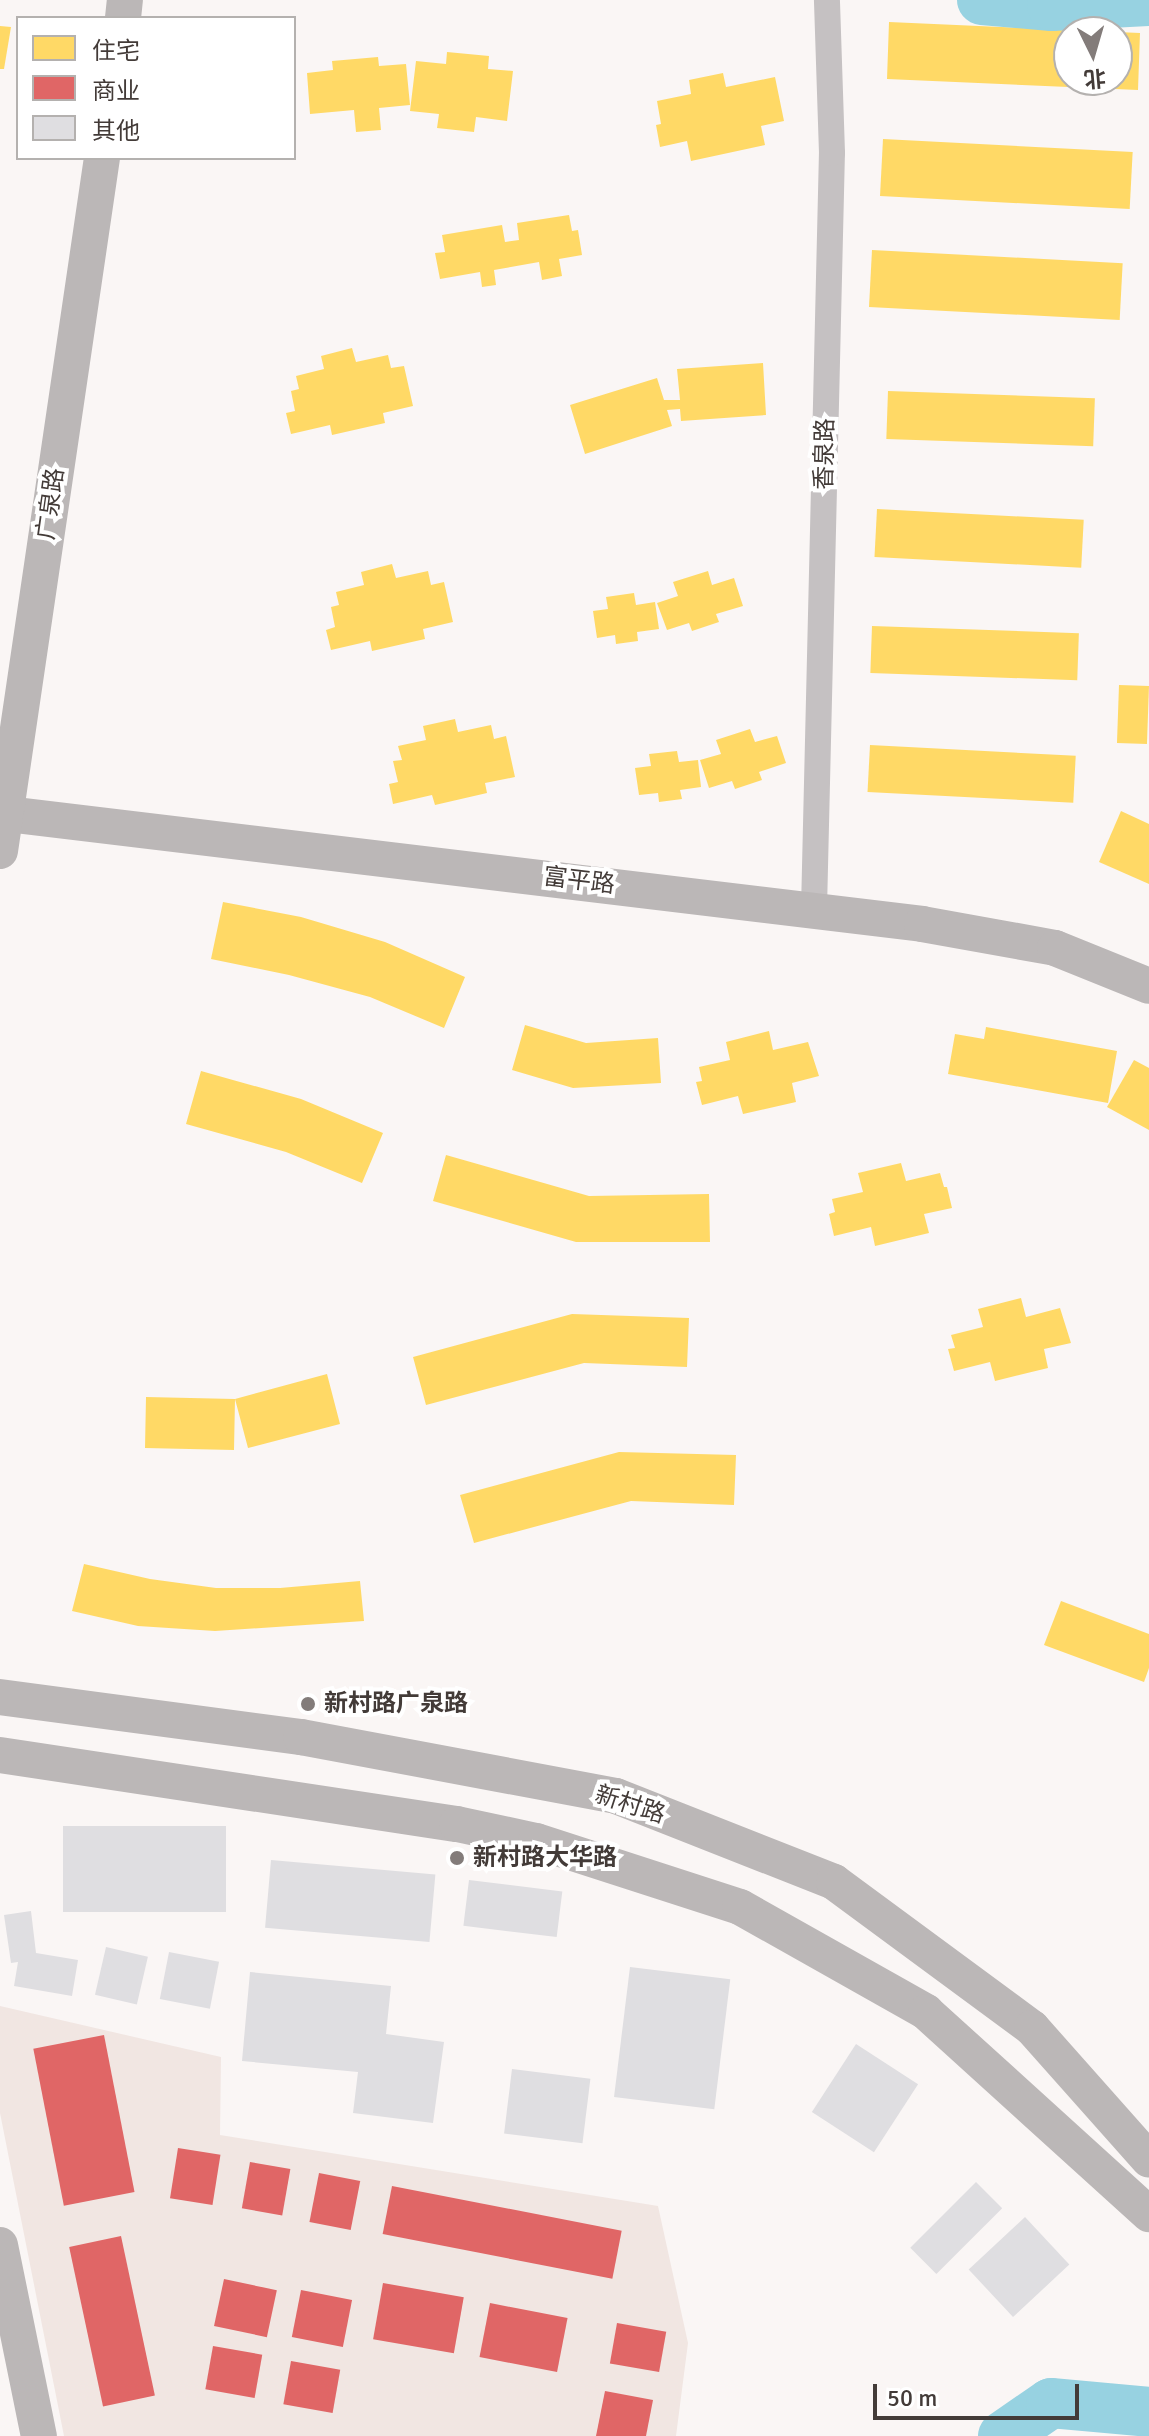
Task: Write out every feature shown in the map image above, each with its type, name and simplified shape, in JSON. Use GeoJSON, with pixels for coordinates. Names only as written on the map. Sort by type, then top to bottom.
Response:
{"type":"FeatureCollection","features":[{"type":"Feature","properties":{"kind":"main road","name":"广泉路"},"geometry":{"type":"LineString","coordinates":[[0,851],[3,814],[102,160]]}},
{"type":"Feature","properties":{"kind":"main road","name":"富平路"},"geometry":{"type":"LineString","coordinates":[[3,814],[814,909],[1055,948],[1149,986]]}},
{"type":"Feature","properties":{"kind":"main road","name":"新村路"},"geometry":{"type":"LineString","coordinates":[[0,1697],[301,1737],[616,1796],[834,1882],[1032,2028],[1149,2160]]}},
{"type":"Feature","properties":{"kind":"main road"},"geometry":{"type":"LineString","coordinates":[[0,1755],[457,1824],[536,1841],[740,1907],[926,2012],[1149,2214]]}},
{"type":"Feature","properties":{"kind":"main road"},"geometry":{"type":"LineString","coordinates":[[0,2245],[39,2436]]}},
{"type":"Feature","properties":{"kind":"street","name":"香泉路"},"geometry":{"type":"LineString","coordinates":[[814,909],[832,153],[827,0]]}},
{"type":"Feature","properties":{"kind":"shaded area"},"geometry":{"type":"Polygon","coordinates":[[[0,2006],[221,2057],[220,2135],[658,2206],[688,2343],[676,2436],[64,2436],[0,2113],[0,2006]]]}},
{"type":"Feature","properties":{"kind":"building: 住宅"},"geometry":{"type":"Polygon","coordinates":[[[889,22],[1053,29],[1053,86],[887,79],[889,22]]]}},
{"type":"Feature","properties":{"kind":"building: 住宅"},"geometry":{"type":"Polygon","coordinates":[[[0,26],[11,27],[4,69],[0,69],[0,26]]]}},
{"type":"Feature","properties":{"kind":"building: 住宅"},"geometry":{"type":"Polygon","coordinates":[[[1133,33],[1140,33],[1138,90],[1133,90],[1133,33]]]}},
{"type":"Feature","properties":{"kind":"building: 住宅"},"geometry":{"type":"Polygon","coordinates":[[[447,52],[489,56],[488,69],[513,71],[507,121],[476,117],[474,132],[437,128],[439,114],[410,111],[416,61],[446,64],[447,52]]]}},
{"type":"Feature","properties":{"kind":"building: 住宅"},"geometry":{"type":"Polygon","coordinates":[[[378,57],[379,66],[406,64],[410,105],[379,108],[381,130],[356,132],[354,110],[310,114],[307,73],[333,70],[332,61],[378,57]]]}},
{"type":"Feature","properties":{"kind":"building: 住宅"},"geometry":{"type":"Polygon","coordinates":[[[723,73],[726,87],[775,77],[784,121],[761,126],[765,145],[691,161],[687,141],[660,147],[656,125],[661,124],[657,101],[691,94],[689,80],[723,73]]]}},
{"type":"Feature","properties":{"kind":"building: 住宅"},"geometry":{"type":"Polygon","coordinates":[[[883,139],[1133,152],[1130,209],[880,196],[883,139]]]}},
{"type":"Feature","properties":{"kind":"building: 住宅"},"geometry":{"type":"Polygon","coordinates":[[[569,215],[572,231],[578,230],[582,255],[559,259],[562,276],[542,280],[539,262],[494,270],[496,285],[482,287],[480,272],[440,279],[435,253],[445,252],[442,235],[502,225],[505,242],[519,240],[517,223],[569,215]]]}},
{"type":"Feature","properties":{"kind":"building: 住宅"},"geometry":{"type":"Polygon","coordinates":[[[872,250],[1123,263],[1120,320],[869,307],[872,250]]]}},
{"type":"Feature","properties":{"kind":"building: 住宅"},"geometry":{"type":"Polygon","coordinates":[[[352,348],[356,362],[388,355],[391,368],[404,366],[413,406],[383,413],[385,423],[332,435],[330,425],[291,434],[286,413],[295,411],[291,391],[299,389],[296,376],[324,369],[321,356],[352,348]]]}},
{"type":"Feature","properties":{"kind":"building: 住宅"},"geometry":{"type":"Polygon","coordinates":[[[763,363],[766,415],[681,421],[680,409],[667,410],[672,426],[585,454],[570,405],[657,378],[664,400],[680,400],[677,369],[763,363]]]}},
{"type":"Feature","properties":{"kind":"building: 住宅"},"geometry":{"type":"Polygon","coordinates":[[[888,391],[1095,398],[1093,446],[886,439],[888,391]]]}},
{"type":"Feature","properties":{"kind":"building: 住宅"},"geometry":{"type":"Polygon","coordinates":[[[877,509],[1084,520],[1081,568],[874,557],[877,509]]]}},
{"type":"Feature","properties":{"kind":"building: 住宅"},"geometry":{"type":"Polygon","coordinates":[[[392,564],[396,578],[428,571],[431,585],[444,582],[453,622],[423,629],[425,639],[372,651],[370,641],[331,650],[326,630],[335,627],[331,607],[339,605],[336,592],[364,585],[361,572],[392,564]]]}},
{"type":"Feature","properties":{"kind":"building: 住宅"},"geometry":{"type":"Polygon","coordinates":[[[708,571],[712,585],[734,578],[743,606],[716,614],[719,622],[692,631],[689,623],[667,630],[657,603],[678,596],[673,582],[708,571]]]}},
{"type":"Feature","properties":{"kind":"building: 住宅"},"geometry":{"type":"Polygon","coordinates":[[[634,593],[636,605],[655,602],[659,629],[637,632],[638,641],[616,644],[615,635],[597,638],[593,611],[608,609],[606,597],[634,593]]]}},
{"type":"Feature","properties":{"kind":"building: 住宅"},"geometry":{"type":"Polygon","coordinates":[[[872,626],[1079,633],[1077,680],[870,673],[872,626]]]}},
{"type":"Feature","properties":{"kind":"building: 住宅"},"geometry":{"type":"Polygon","coordinates":[[[1119,685],[1149,686],[1147,744],[1117,743],[1119,685]]]}},
{"type":"Feature","properties":{"kind":"building: 住宅"},"geometry":{"type":"Polygon","coordinates":[[[455,719],[458,732],[491,725],[494,739],[506,736],[515,777],[485,783],[487,793],[435,805],[432,795],[393,804],[389,784],[398,782],[393,761],[402,760],[398,746],[426,740],[423,726],[455,719]]]}},
{"type":"Feature","properties":{"kind":"building: 住宅"},"geometry":{"type":"Polygon","coordinates":[[[750,729],[755,742],[777,736],[786,763],[759,772],[762,780],[735,789],[732,781],[709,788],[700,760],[721,754],[716,740],[750,729]]]}},
{"type":"Feature","properties":{"kind":"building: 住宅"},"geometry":{"type":"Polygon","coordinates":[[[870,745],[1076,756],[1073,803],[868,792],[870,745]]]}},
{"type":"Feature","properties":{"kind":"building: 住宅"},"geometry":{"type":"Polygon","coordinates":[[[677,751],[679,762],[698,760],[701,787],[680,790],[682,799],[659,802],[658,793],[639,795],[635,768],[651,766],[649,754],[677,751]]]}},
{"type":"Feature","properties":{"kind":"building: 住宅"},"geometry":{"type":"Polygon","coordinates":[[[1121,811],[1149,824],[1149,884],[1099,862],[1121,811]]]}},
{"type":"Feature","properties":{"kind":"building: 住宅"},"geometry":{"type":"Polygon","coordinates":[[[223,902],[301,917],[385,942],[465,977],[444,1028],[370,997],[289,975],[211,959],[223,902]]]}},
{"type":"Feature","properties":{"kind":"building: 住宅"},"geometry":{"type":"Polygon","coordinates":[[[525,1025],[586,1043],[658,1038],[661,1083],[573,1088],[512,1070],[525,1025]]]}},
{"type":"Feature","properties":{"kind":"building: 住宅"},"geometry":{"type":"Polygon","coordinates":[[[986,1027],[1117,1051],[1108,1103],[948,1074],[955,1034],[984,1039],[986,1027]]]}},
{"type":"Feature","properties":{"kind":"building: 住宅"},"geometry":{"type":"Polygon","coordinates":[[[769,1031],[773,1050],[808,1042],[819,1076],[792,1083],[796,1102],[743,1114],[738,1096],[702,1105],[696,1082],[702,1081],[699,1067],[730,1060],[726,1042],[769,1031]]]}},
{"type":"Feature","properties":{"kind":"building: 住宅"},"geometry":{"type":"Polygon","coordinates":[[[1134,1060],[1149,1068],[1149,1130],[1107,1107],[1134,1060]]]}},
{"type":"Feature","properties":{"kind":"building: 住宅"},"geometry":{"type":"Polygon","coordinates":[[[201,1071],[301,1099],[383,1133],[362,1183],[286,1152],[186,1124],[201,1071]]]}},
{"type":"Feature","properties":{"kind":"building: 住宅"},"geometry":{"type":"Polygon","coordinates":[[[446,1155],[589,1196],[709,1194],[710,1242],[576,1242],[433,1201],[446,1155]]]}},
{"type":"Feature","properties":{"kind":"building: 住宅"},"geometry":{"type":"Polygon","coordinates":[[[901,1163],[906,1181],[940,1173],[952,1208],[924,1214],[929,1233],[875,1246],[871,1227],[834,1236],[829,1214],[835,1212],[832,1199],[863,1192],[858,1173],[901,1163]]]}},
{"type":"Feature","properties":{"kind":"building: 住宅"},"geometry":{"type":"Polygon","coordinates":[[[1021,1298],[1026,1317],[1060,1308],[1071,1343],[1044,1349],[1048,1368],[995,1381],[990,1362],[954,1371],[948,1349],[955,1348],[951,1335],[983,1327],[978,1309],[1021,1298]]]}},
{"type":"Feature","properties":{"kind":"building: 住宅"},"geometry":{"type":"Polygon","coordinates":[[[572,1314],[689,1318],[687,1367],[584,1363],[426,1405],[413,1357],[572,1314]]]}},
{"type":"Feature","properties":{"kind":"building: 住宅"},"geometry":{"type":"Polygon","coordinates":[[[327,1374],[340,1424],[248,1448],[235,1399],[327,1374]]]}},
{"type":"Feature","properties":{"kind":"building: 住宅"},"geometry":{"type":"Polygon","coordinates":[[[146,1397],[235,1399],[234,1450],[145,1448],[146,1397]]]}},
{"type":"Feature","properties":{"kind":"building: 住宅"},"geometry":{"type":"Polygon","coordinates":[[[619,1452],[736,1455],[734,1505],[631,1501],[474,1543],[460,1495],[619,1452]]]}},
{"type":"Feature","properties":{"kind":"building: 住宅"},"geometry":{"type":"Polygon","coordinates":[[[84,1564],[150,1579],[216,1588],[280,1588],[360,1581],[364,1621],[215,1631],[138,1626],[72,1611],[84,1564]]]}},
{"type":"Feature","properties":{"kind":"building: 住宅"},"geometry":{"type":"Polygon","coordinates":[[[1061,1601],[1149,1634],[1149,1668],[1144,1682],[1044,1645],[1061,1601]]]}},
{"type":"Feature","properties":{"kind":"building: 商业"},"geometry":{"type":"Polygon","coordinates":[[[104,2035],[135,2192],[64,2206],[33,2049],[104,2035]]]}},
{"type":"Feature","properties":{"kind":"building: 商业"},"geometry":{"type":"Polygon","coordinates":[[[178,2148],[220,2155],[212,2205],[170,2198],[178,2148]]]}},
{"type":"Feature","properties":{"kind":"building: 商业"},"geometry":{"type":"Polygon","coordinates":[[[250,2162],[290,2169],[282,2215],[242,2208],[250,2162]]]}},
{"type":"Feature","properties":{"kind":"building: 商业"},"geometry":{"type":"Polygon","coordinates":[[[319,2173],[360,2181],[351,2230],[309,2222],[319,2173]]]}},
{"type":"Feature","properties":{"kind":"building: 商业"},"geometry":{"type":"Polygon","coordinates":[[[392,2186],[622,2231],[612,2279],[383,2234],[392,2186]]]}},
{"type":"Feature","properties":{"kind":"building: 商业"},"geometry":{"type":"Polygon","coordinates":[[[121,2236],[155,2395],[103,2406],[69,2247],[121,2236]]]}},
{"type":"Feature","properties":{"kind":"building: 商业"},"geometry":{"type":"Polygon","coordinates":[[[224,2279],[277,2290],[267,2337],[214,2326],[224,2279]]]}},
{"type":"Feature","properties":{"kind":"building: 商业"},"geometry":{"type":"Polygon","coordinates":[[[383,2283],[464,2297],[454,2353],[373,2339],[383,2283]]]}},
{"type":"Feature","properties":{"kind":"building: 商业"},"geometry":{"type":"Polygon","coordinates":[[[301,2290],[352,2300],[343,2347],[292,2337],[301,2290]]]}},
{"type":"Feature","properties":{"kind":"building: 商业"},"geometry":{"type":"Polygon","coordinates":[[[490,2303],[568,2318],[557,2372],[480,2357],[490,2303]]]}},
{"type":"Feature","properties":{"kind":"building: 商业"},"geometry":{"type":"Polygon","coordinates":[[[617,2323],[666,2332],[659,2372],[610,2363],[617,2323]]]}},
{"type":"Feature","properties":{"kind":"building: 商业"},"geometry":{"type":"Polygon","coordinates":[[[213,2346],[262,2355],[255,2398],[205,2389],[213,2346]]]}},
{"type":"Feature","properties":{"kind":"building: 商业"},"geometry":{"type":"Polygon","coordinates":[[[291,2361],[340,2370],[333,2413],[283,2404],[291,2361]]]}},
{"type":"Feature","properties":{"kind":"building: 商业"},"geometry":{"type":"Polygon","coordinates":[[[605,2391],[653,2400],[646,2436],[596,2436],[605,2391]]]}},
{"type":"Feature","properties":{"kind":"building: 其他"},"geometry":{"type":"Polygon","coordinates":[[[63,1826],[226,1826],[226,1912],[63,1912],[63,1826]]]}},
{"type":"Feature","properties":{"kind":"building: 其他"},"geometry":{"type":"Polygon","coordinates":[[[271,1860],[435,1874],[429,1942],[265,1928],[271,1860]]]}},
{"type":"Feature","properties":{"kind":"building: 其他"},"geometry":{"type":"Polygon","coordinates":[[[469,1880],[562,1891],[557,1937],[463,1926],[469,1880]]]}},
{"type":"Feature","properties":{"kind":"building: 其他"},"geometry":{"type":"Polygon","coordinates":[[[31,1911],[36,1953],[78,1960],[72,1996],[14,1986],[18,1962],[11,1963],[4,1915],[31,1911]]]}},
{"type":"Feature","properties":{"kind":"building: 其他"},"geometry":{"type":"Polygon","coordinates":[[[106,1947],[148,1957],[137,2004],[95,1995],[106,1947]]]}},
{"type":"Feature","properties":{"kind":"building: 其他"},"geometry":{"type":"Polygon","coordinates":[[[169,1952],[219,1962],[210,2009],[160,1999],[169,1952]]]}},
{"type":"Feature","properties":{"kind":"building: 其他"},"geometry":{"type":"Polygon","coordinates":[[[630,1967],[730,1979],[714,2109],[614,2097],[630,1967]]]}},
{"type":"Feature","properties":{"kind":"building: 其他"},"geometry":{"type":"Polygon","coordinates":[[[250,1972],[391,1986],[386,2034],[444,2042],[433,2123],[353,2113],[358,2072],[242,2061],[250,1972]]]}},
{"type":"Feature","properties":{"kind":"building: 其他"},"geometry":{"type":"Polygon","coordinates":[[[856,2044],[918,2084],[874,2152],[812,2112],[856,2044]]]}},
{"type":"Feature","properties":{"kind":"building: 其他"},"geometry":{"type":"Polygon","coordinates":[[[512,2069],[590,2079],[582,2143],[504,2134],[512,2069]]]}},
{"type":"Feature","properties":{"kind":"building: 其他"},"geometry":{"type":"Polygon","coordinates":[[[976,2182],[1002,2208],[936,2274],[910,2248],[976,2182]]]}},
{"type":"Feature","properties":{"kind":"building: 其他"},"geometry":{"type":"Polygon","coordinates":[[[1025,2217],[1069,2265],[1013,2317],[969,2270],[1025,2217]]]}},
{"type":"Feature","properties":{"kind":"waterway"},"geometry":{"type":"LineString","coordinates":[[982,0],[1052,6],[1149,1]]}},
{"type":"Feature","properties":{"kind":"waterway"},"geometry":{"type":"LineString","coordinates":[[1003,2436],[1051,2403],[1149,2412]]}},
{"type":"Feature","properties":{"kind":"place","name":"新村路广泉路"},"geometry":{"type":"Point","coordinates":[308,1704]}},
{"type":"Feature","properties":{"kind":"place","name":"新村路大华路"},"geometry":{"type":"Point","coordinates":[457,1858]}}]}
